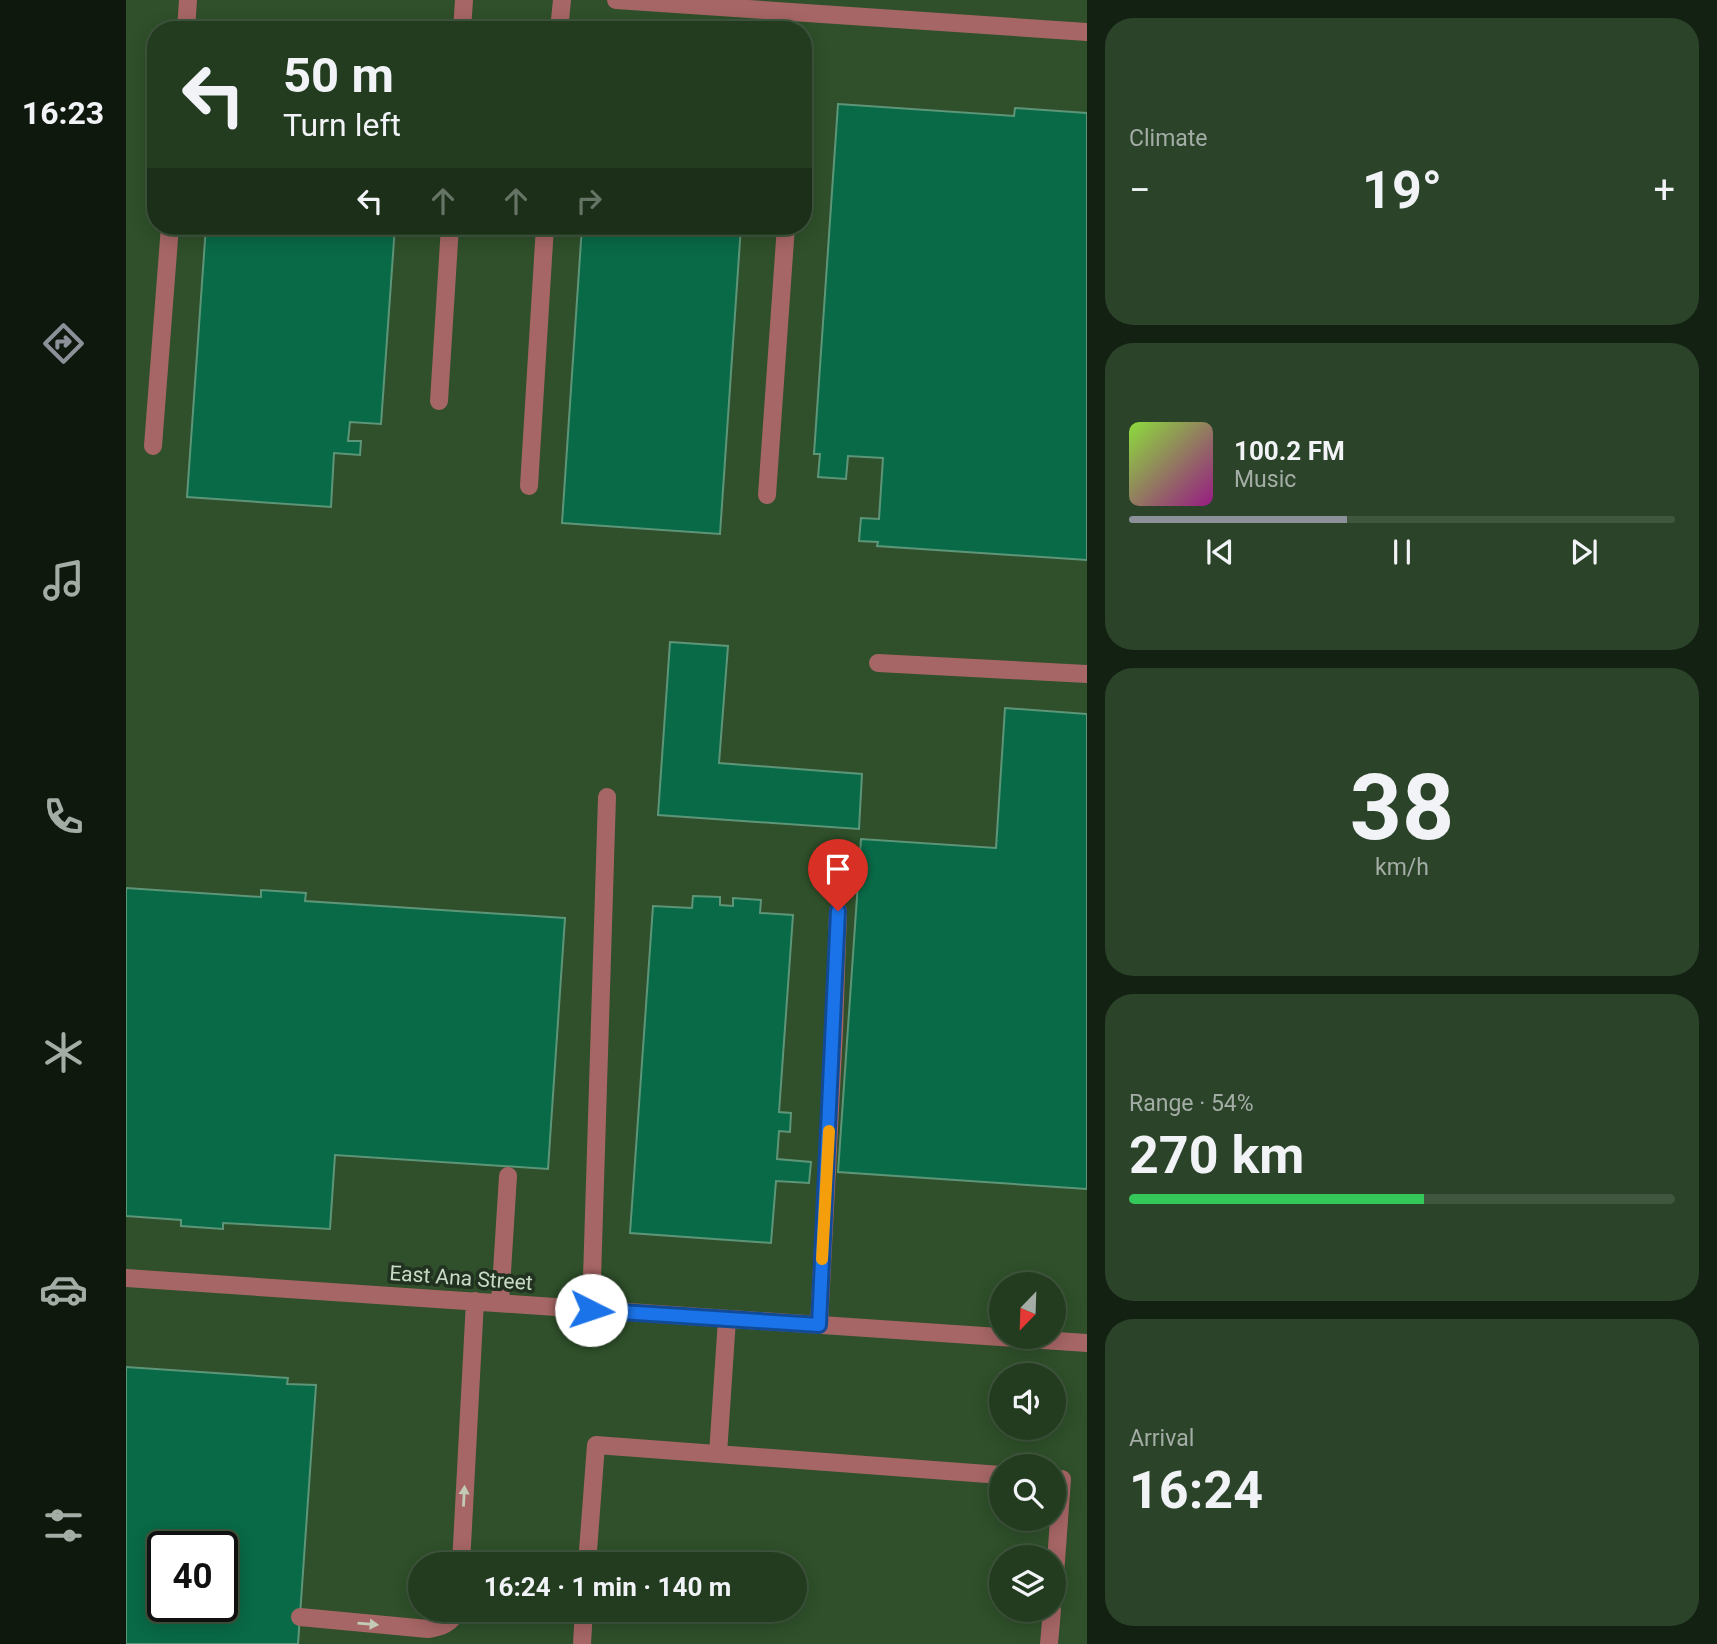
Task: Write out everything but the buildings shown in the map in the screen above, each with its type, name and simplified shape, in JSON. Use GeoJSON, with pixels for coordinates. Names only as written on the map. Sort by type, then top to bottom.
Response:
{"type":"FeatureCollection","features":[{"type":"Feature","properties":{"kind":"street"},"geometry":{"type":"LineString","coordinates":[[187,21],[188,0]]}},
{"type":"Feature","properties":{"kind":"street"},"geometry":{"type":"LineString","coordinates":[[463,21],[464,0]]}},
{"type":"Feature","properties":{"kind":"street"},"geometry":{"type":"LineString","coordinates":[[560,21],[562,0]]}},
{"type":"Feature","properties":{"kind":"street"},"geometry":{"type":"LineString","coordinates":[[616,0],[798,21]]}},
{"type":"Feature","properties":{"kind":"street"},"geometry":{"type":"LineString","coordinates":[[812,22],[1087,32]]}},
{"type":"Feature","properties":{"kind":"street"},"geometry":{"type":"LineString","coordinates":[[153,446],[169,235]]}},
{"type":"Feature","properties":{"kind":"street"},"geometry":{"type":"LineString","coordinates":[[439,401],[449,235]]}},
{"type":"Feature","properties":{"kind":"street"},"geometry":{"type":"LineString","coordinates":[[529,486],[544,235]]}},
{"type":"Feature","properties":{"kind":"street"},"geometry":{"type":"LineString","coordinates":[[767,495],[785,235]]}},
{"type":"Feature","properties":{"kind":"street"},"geometry":{"type":"LineString","coordinates":[[878,663],[1087,674]]}},
{"type":"Feature","properties":{"kind":"street"},"geometry":{"type":"LineString","coordinates":[[591,1310],[607,797]]}},
{"type":"Feature","properties":{"kind":"street"},"geometry":{"type":"LineString","coordinates":[[819,1325],[838,911]]}},
{"type":"Feature","properties":{"kind":"street"},"geometry":{"type":"LineString","coordinates":[[500,1303],[508,1176]]}},
{"type":"Feature","properties":{"kind":"street","name":"East Ana Street"},"geometry":{"type":"LineString","coordinates":[[126,1278],[1087,1343]]}},
{"type":"Feature","properties":{"kind":"street"},"geometry":{"type":"LineString","coordinates":[[462,1552],[475,1301]]}},
{"type":"Feature","properties":{"kind":"street"},"geometry":{"type":"LineString","coordinates":[[718,1454],[727,1319]]}},
{"type":"Feature","properties":{"kind":"street"},"geometry":{"type":"LineString","coordinates":[[588,1552],[596,1445],[989,1474]]}},
{"type":"Feature","properties":{"kind":"street"},"geometry":{"type":"LineString","coordinates":[[300,1618],[428,1629],[443,1627],[448,1622]]}},
{"type":"Feature","properties":{"kind":"street"},"geometry":{"type":"LineString","coordinates":[[582,1644],[583,1622]]}},
{"type":"Feature","properties":{"kind":"street"},"geometry":{"type":"LineString","coordinates":[[1049,1644],[1051,1622]]}},
{"type":"Feature","properties":{"kind":"slow traffic"},"geometry":{"type":"LineString","coordinates":[[822,1259],[829,1131]]}},
{"type":"Feature","properties":{"kind":"route"},"geometry":{"type":"LineString","coordinates":[[591,1310],[819,1325],[838,911]]}}]}
